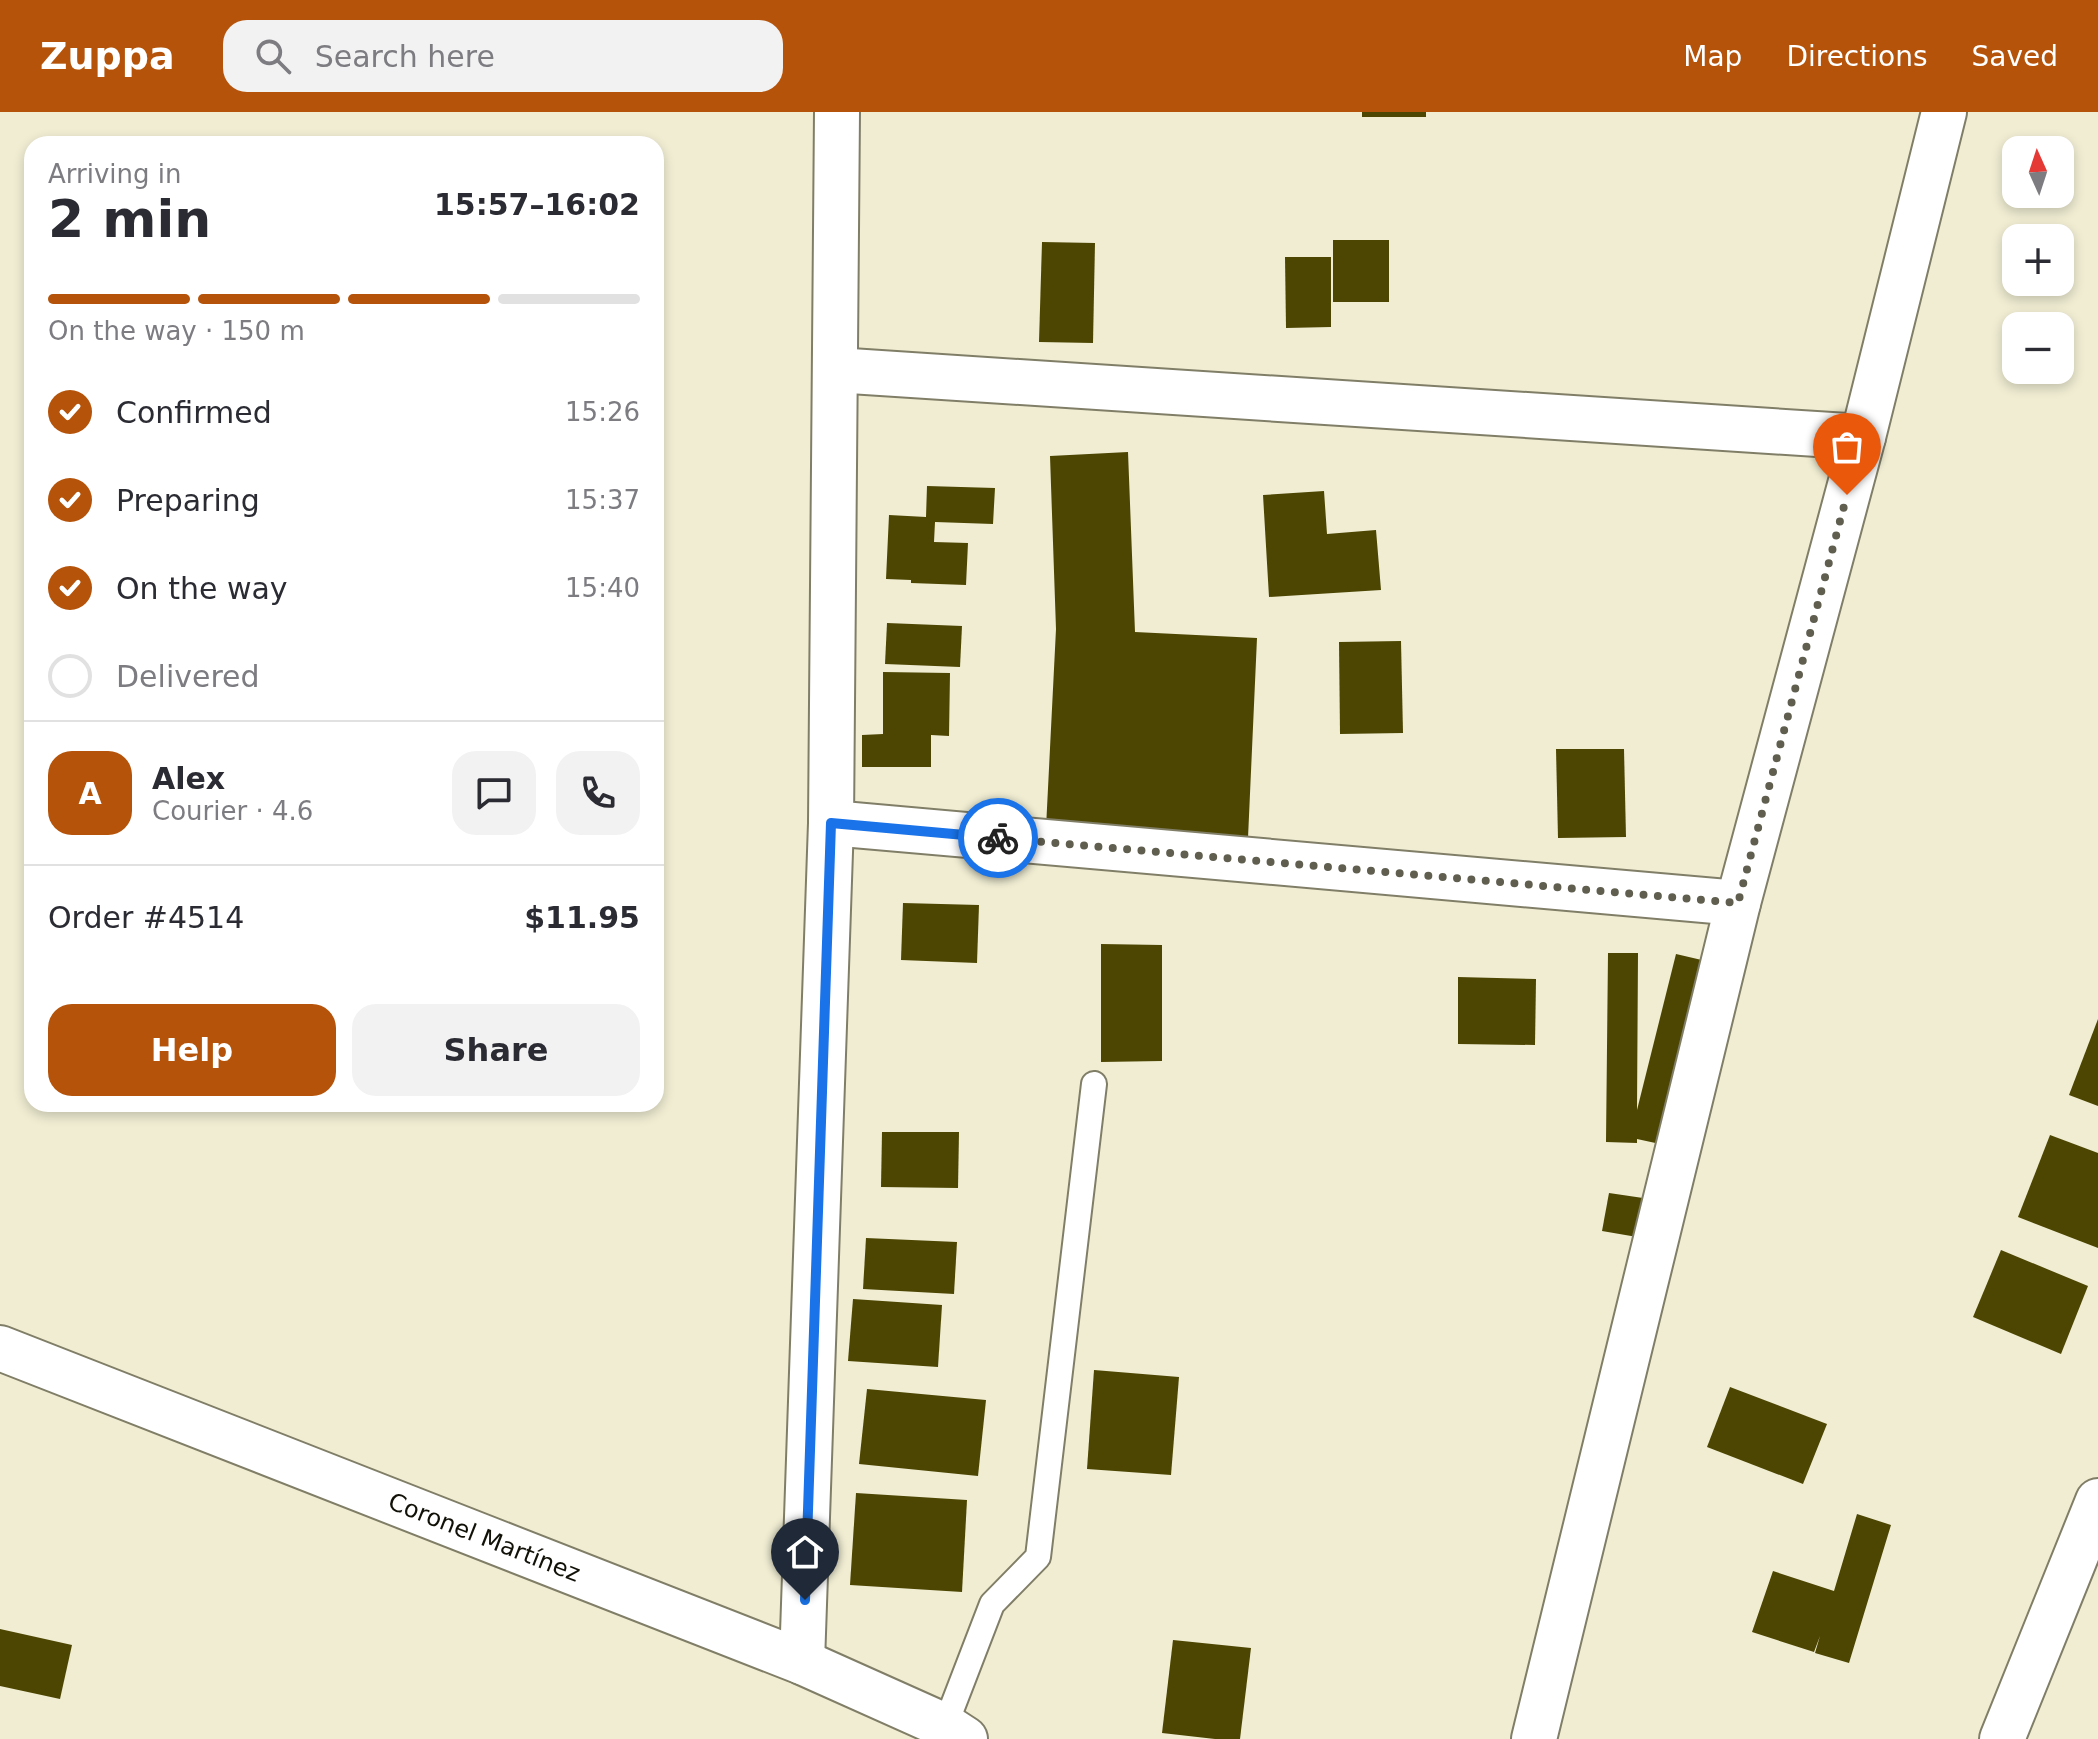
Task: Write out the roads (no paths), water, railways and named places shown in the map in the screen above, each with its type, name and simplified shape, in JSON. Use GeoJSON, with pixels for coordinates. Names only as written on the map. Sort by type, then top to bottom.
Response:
{"type":"FeatureCollection","features":[{"type":"Feature","properties":{"kind":"street"},"geometry":{"type":"LineString","coordinates":[[802,1662],[831,823],[837,112]]}},
{"type":"Feature","properties":{"kind":"street"},"geometry":{"type":"LineString","coordinates":[[1534,1739],[1738,903],[1863,437],[1944,112]]}},
{"type":"Feature","properties":{"kind":"street"},"geometry":{"type":"LineString","coordinates":[[835,370],[1863,437]]}},
{"type":"Feature","properties":{"kind":"street"},"geometry":{"type":"LineString","coordinates":[[831,823],[1738,903]]}},
{"type":"Feature","properties":{"kind":"street","name":"Coronel Martínez"},"geometry":{"type":"LineString","coordinates":[[0,1348],[802,1662],[955,1733]]}},
{"type":"Feature","properties":{"kind":"street"},"geometry":{"type":"LineString","coordinates":[[2002,1739],[2098,1501]]}},
{"type":"Feature","properties":{"kind":"lane"},"geometry":{"type":"LineString","coordinates":[[955,1733],[992,1604],[1038,1557],[1094,1084]]}}]}
